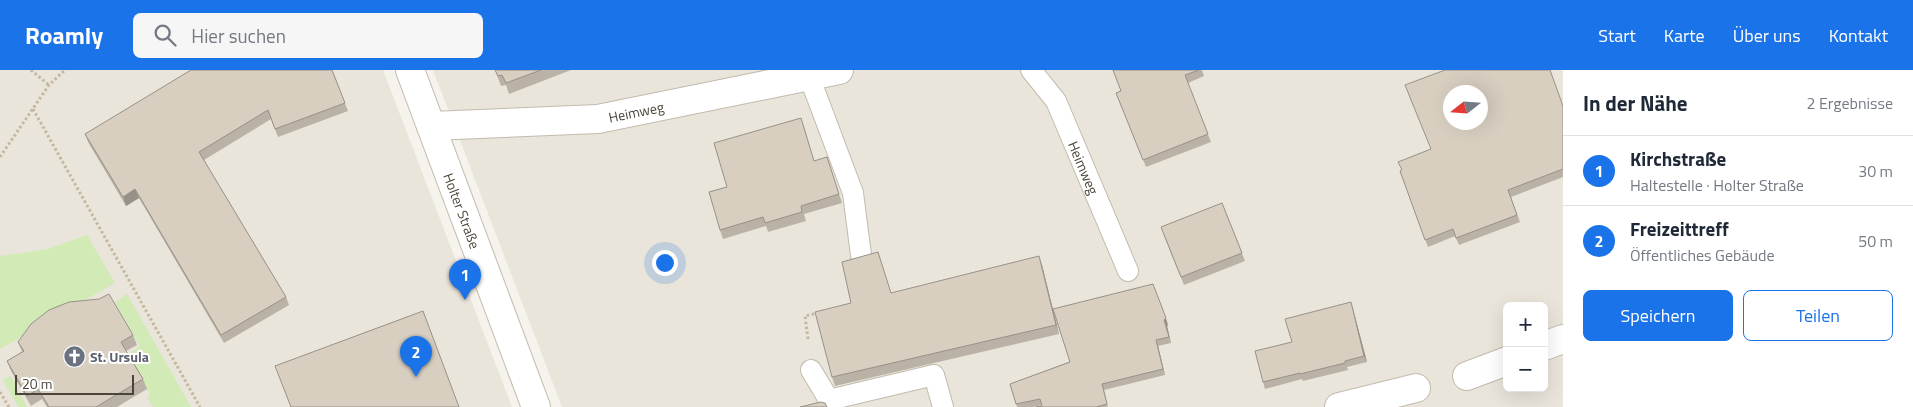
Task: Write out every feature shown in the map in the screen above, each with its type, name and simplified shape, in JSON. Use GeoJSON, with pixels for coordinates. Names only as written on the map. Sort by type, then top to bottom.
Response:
{"type":"FeatureCollection","features":[{"type":"Feature","properties":{"kind":"street","name":"Holter Straße"},"geometry":{"type":"LineString","coordinates":[[410,70],[536,407]]}},
{"type":"Feature","properties":{"kind":"street","name":"Heimweg"},"geometry":{"type":"LineString","coordinates":[[431,126],[598,119],[838,70]]}},
{"type":"Feature","properties":{"kind":"street"},"geometry":{"type":"LineString","coordinates":[[1548,345],[1563,339]]}},
{"type":"Feature","properties":{"kind":"street"},"geometry":{"type":"LineString","coordinates":[[1467,376],[1503,362]]}},
{"type":"Feature","properties":{"kind":"street"},"geometry":{"type":"LineString","coordinates":[[1339,407],[1416,388]]}},
{"type":"Feature","properties":{"kind":"lane","name":"Heimweg"},"geometry":{"type":"LineString","coordinates":[[1031,70],[1056,100],[1128,271]]}},
{"type":"Feature","properties":{"kind":"lane"},"geometry":{"type":"LineString","coordinates":[[809,76],[853,193],[861,254]]}},
{"type":"Feature","properties":{"kind":"lane"},"geometry":{"type":"LineString","coordinates":[[811,370],[829,400],[934,375],[943,407]]}},
{"type":"Feature","properties":{"kind":"path"},"geometry":{"type":"LineString","coordinates":[[31,70],[49,85]]}},
{"type":"Feature","properties":{"kind":"path"},"geometry":{"type":"LineString","coordinates":[[0,158],[49,85],[65,70]]}},
{"type":"Feature","properties":{"kind":"path"},"geometry":{"type":"LineString","coordinates":[[33,109],[200,407]]}},
{"type":"Feature","properties":{"kind":"path"},"geometry":{"type":"LineString","coordinates":[[811,370],[805,316],[820,313]]}},
{"type":"Feature","properties":{"kind":"path"},"geometry":{"type":"LineString","coordinates":[[0,392],[9,407]]}},
{"type":"Feature","properties":{"kind":"shaded area"},"geometry":{"type":"Polygon","coordinates":[[[0,70],[383,70],[512,407],[0,407],[0,70]]]}},
{"type":"Feature","properties":{"kind":"shaded area"},"geometry":{"type":"Polygon","coordinates":[[[433,70],[1563,70],[1563,407],[562,407],[433,70]]]}},
{"type":"Feature","properties":{"kind":"green space"},"geometry":{"type":"Polygon","coordinates":[[[87,235],[115,283],[0,349],[0,256],[48,249],[87,235]]]}},
{"type":"Feature","properties":{"kind":"green space"},"geometry":{"type":"Polygon","coordinates":[[[127,294],[191,407],[153,407],[147,397],[150,394],[124,357],[140,346],[115,302],[127,294]]]}},
{"type":"Feature","properties":{"kind":"green space"},"geometry":{"type":"Polygon","coordinates":[[[11,376],[27,407],[18,407],[3,380],[11,376]]]}},
{"type":"Feature","properties":{"kind":"building"},"geometry":{"type":"Polygon","coordinates":[[[191,70],[332,70],[345,103],[275,129],[268,110],[199,152],[286,297],[221,335],[135,189],[123,197],[85,134],[191,70]]]}},
{"type":"Feature","properties":{"kind":"building"},"geometry":{"type":"Polygon","coordinates":[[[495,70],[541,70],[506,83],[502,75],[498,76],[495,70]]]}},
{"type":"Feature","properties":{"kind":"building"},"geometry":{"type":"Polygon","coordinates":[[[1113,70],[1199,70],[1185,75],[1208,134],[1143,160],[1116,93],[1121,91],[1113,70]]]}},
{"type":"Feature","properties":{"kind":"building"},"geometry":{"type":"Polygon","coordinates":[[[1445,70],[1550,70],[1563,106],[1563,169],[1508,190],[1517,215],[1456,238],[1453,229],[1425,240],[1398,162],[1431,149],[1405,85],[1445,70]]]}},
{"type":"Feature","properties":{"kind":"building"},"geometry":{"type":"Polygon","coordinates":[[[801,118],[814,161],[827,157],[839,194],[801,206],[802,212],[765,223],[763,217],[720,230],[709,192],[727,187],[714,143],[801,118]]]}},
{"type":"Feature","properties":{"kind":"building"},"geometry":{"type":"Polygon","coordinates":[[[1222,203],[1242,253],[1181,277],[1161,227],[1222,203]]]}},
{"type":"Feature","properties":{"kind":"building"},"geometry":{"type":"Polygon","coordinates":[[[878,252],[891,293],[1039,256],[1056,325],[832,377],[815,312],[851,303],[842,262],[878,252]]]}},
{"type":"Feature","properties":{"kind":"building"},"geometry":{"type":"Polygon","coordinates":[[[1153,284],[1166,318],[1164,320],[1169,337],[1156,340],[1163,369],[1102,384],[1107,404],[1096,407],[1036,407],[1042,406],[1040,399],[1016,404],[1010,384],[1070,362],[1053,309],[1153,284]]]}},
{"type":"Feature","properties":{"kind":"building","name":"St. Ursula"},"geometry":{"type":"Polygon","coordinates":[[[109,294],[133,335],[121,342],[143,379],[96,407],[49,407],[38,389],[27,396],[7,361],[24,351],[18,342],[31,324],[49,310],[69,302],[99,299],[109,294]]]}},
{"type":"Feature","properties":{"kind":"building"},"geometry":{"type":"Polygon","coordinates":[[[1351,302],[1364,356],[1345,361],[1345,363],[1263,382],[1255,351],[1292,342],[1285,319],[1351,302]]]}},
{"type":"Feature","properties":{"kind":"building"},"geometry":{"type":"Polygon","coordinates":[[[423,311],[459,407],[291,407],[275,366],[423,311]]]}},
{"type":"Feature","properties":{"kind":"building"},"geometry":{"type":"Polygon","coordinates":[[[821,402],[825,403],[827,407],[800,407],[821,402]]]}},
{"type":"Feature","properties":{"kind":"place","name":"Kirchstraße"},"geometry":{"type":"Point","coordinates":[465,300]}},
{"type":"Feature","properties":{"kind":"place","name":"St. Ursula"},"geometry":{"type":"Point","coordinates":[74,356]}},
{"type":"Feature","properties":{"kind":"place","name":"Freizeittreff"},"geometry":{"type":"Point","coordinates":[416,377]}}]}
